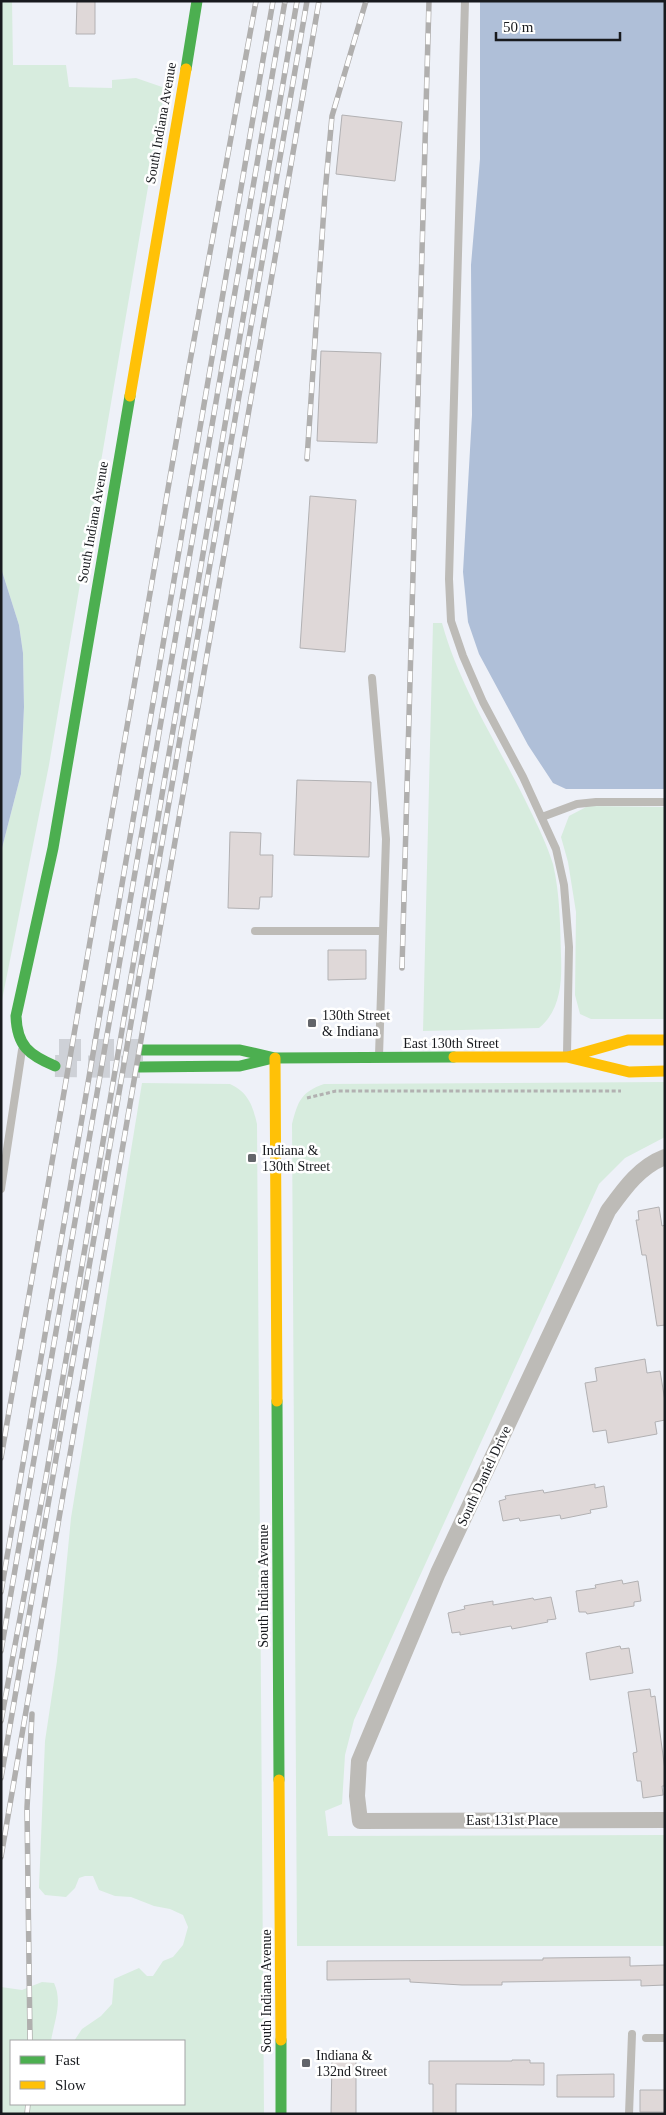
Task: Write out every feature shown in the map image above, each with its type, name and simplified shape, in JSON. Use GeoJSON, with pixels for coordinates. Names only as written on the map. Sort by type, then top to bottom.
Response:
{"type":"FeatureCollection","features":[{"type":"Feature","properties":{"kind":"main road","name":"South Indiana Avenue"},"geometry":{"type":"LineString","coordinates":[[23,1045],[15,1028],[16,1016],[61,802],[197,1]]}},
{"type":"Feature","properties":{"kind":"main road","name":"East 130th Street"},"geometry":{"type":"LineString","coordinates":[[567,1057],[628,1040],[665,1040]]}},
{"type":"Feature","properties":{"kind":"main road"},"geometry":{"type":"LineString","coordinates":[[23,1045],[50,1050]]}},
{"type":"Feature","properties":{"kind":"main road"},"geometry":{"type":"LineString","coordinates":[[23,1045],[36,1058],[55,1066]]}},
{"type":"Feature","properties":{"kind":"main road","name":"East 130th Street"},"geometry":{"type":"LineString","coordinates":[[143,1050],[240,1050],[275,1058],[567,1057],[629,1072],[665,1071]]}},
{"type":"Feature","properties":{"kind":"main road","name":"South Indiana Avenue"},"geometry":{"type":"LineString","coordinates":[[275,1058],[282,2114]]}},
{"type":"Feature","properties":{"kind":"main road","name":"East 130th Street"},"geometry":{"type":"LineString","coordinates":[[140,1067],[240,1066],[275,1058]]}},
{"type":"Feature","properties":{"kind":"street","name":"South Daniel Drive"},"geometry":{"type":"LineString","coordinates":[[360,1821],[357,1796],[359,1761],[438,1572],[608,1211],[633,1178],[665,1157]]}},
{"type":"Feature","properties":{"kind":"street","name":"East 131st Place"},"geometry":{"type":"LineString","coordinates":[[360,1821],[665,1820]]}},
{"type":"Feature","properties":{"kind":"lane"},"geometry":{"type":"LineString","coordinates":[[465,1],[449,579],[450,621],[483,702],[542,817],[556,849],[564,885],[569,947],[567,1057]]}},
{"type":"Feature","properties":{"kind":"lane"},"geometry":{"type":"LineString","coordinates":[[372,678],[386,839],[378,1058]]}},
{"type":"Feature","properties":{"kind":"lane"},"geometry":{"type":"LineString","coordinates":[[542,817],[577,804],[596,802],[665,802]]}},
{"type":"Feature","properties":{"kind":"lane"},"geometry":{"type":"LineString","coordinates":[[255,931],[382,932]]}},
{"type":"Feature","properties":{"kind":"lane"},"geometry":{"type":"LineString","coordinates":[[1,1190],[23,1045]]}},
{"type":"Feature","properties":{"kind":"lane"},"geometry":{"type":"LineString","coordinates":[[630,2114],[632,2034]]}},
{"type":"Feature","properties":{"kind":"lane"},"geometry":{"type":"LineString","coordinates":[[646,2038],[665,2038]]}},
{"type":"Feature","properties":{"kind":"path"},"geometry":{"type":"LineString","coordinates":[[307,1098],[336,1091],[629,1091]]}},
{"type":"Feature","properties":{"kind":"green space"},"geometry":{"type":"Polygon","coordinates":[[[1,1],[12,1],[13,65],[66,65],[69,87],[112,88],[112,80],[136,78],[165,88],[49,765],[1,1005],[1,852],[21,774],[24,707],[23,653],[19,625],[1,568],[1,1]]]}},
{"type":"Feature","properties":{"kind":"green space"},"geometry":{"type":"Polygon","coordinates":[[[433,623],[442,623],[459,671],[481,717],[518,785],[553,864],[559,910],[560,985],[559,994],[552,1013],[539,1028],[423,1031],[433,623]]]}},
{"type":"Feature","properties":{"kind":"green space"},"geometry":{"type":"Polygon","coordinates":[[[588,806],[665,807],[665,1019],[591,1019],[580,1014],[575,995],[576,912],[568,862],[561,837],[569,816],[588,806]]]}},
{"type":"Feature","properties":{"kind":"green space"},"geometry":{"type":"Polygon","coordinates":[[[665,1082],[665,1137],[625,1158],[599,1184],[354,1720],[345,1755],[342,1804],[325,1811],[328,1836],[665,1835],[665,1946],[297,1946],[292,1124],[296,1109],[305,1094],[324,1084],[665,1082]]]}},
{"type":"Feature","properties":{"kind":"green space"},"geometry":{"type":"Polygon","coordinates":[[[142,1083],[230,1084],[241,1091],[249,1100],[257,1124],[264,2114],[1,2114],[1,1987],[22,1990],[42,1982],[54,1983],[57,1990],[58,2005],[51,2040],[10,2040],[10,2105],[185,2105],[185,2040],[75,2040],[82,2029],[101,2016],[112,2004],[114,1979],[139,1968],[147,1976],[153,1976],[163,1961],[173,1957],[183,1945],[188,1927],[183,1915],[131,1897],[115,1896],[99,1890],[93,1876],[79,1878],[75,1888],[66,1897],[45,1895],[39,1888],[45,1741],[57,1661],[71,1518],[142,1083]]]}},
{"type":"Feature","properties":{"kind":"water"},"geometry":{"type":"Polygon","coordinates":[[[480,1],[665,1],[665,789],[566,789],[553,783],[528,745],[479,654],[468,622],[463,572],[472,415],[471,265],[480,159],[480,1]]]}},
{"type":"Feature","properties":{"kind":"water"},"geometry":{"type":"Polygon","coordinates":[[[1,568],[19,625],[23,653],[24,707],[21,774],[1,852],[1,568]]]}},
{"type":"Feature","properties":{"kind":"building"},"geometry":{"type":"Polygon","coordinates":[[[77,1],[95,1],[95,34],[76,34],[77,1]]]}},
{"type":"Feature","properties":{"kind":"building"},"geometry":{"type":"Polygon","coordinates":[[[342,115],[402,122],[395,181],[336,174],[342,115]]]}},
{"type":"Feature","properties":{"kind":"building"},"geometry":{"type":"Polygon","coordinates":[[[321,351],[381,353],[377,443],[317,441],[321,351]]]}},
{"type":"Feature","properties":{"kind":"building"},"geometry":{"type":"Polygon","coordinates":[[[310,496],[356,500],[345,652],[300,648],[310,496]]]}},
{"type":"Feature","properties":{"kind":"building"},"geometry":{"type":"Polygon","coordinates":[[[297,780],[371,782],[369,857],[294,855],[297,780]]]}},
{"type":"Feature","properties":{"kind":"building"},"geometry":{"type":"Polygon","coordinates":[[[230,832],[261,833],[260,855],[273,855],[272,897],[260,897],[259,909],[228,908],[230,832]]]}},
{"type":"Feature","properties":{"kind":"building"},"geometry":{"type":"Polygon","coordinates":[[[328,950],[366,950],[366,979],[328,980],[328,950]]]}},
{"type":"Feature","properties":{"kind":"building"},"geometry":{"type":"Polygon","coordinates":[[[659,1207],[662,1226],[665,1225],[665,1325],[657,1326],[646,1255],[642,1255],[636,1220],[639,1220],[638,1211],[659,1207]]]}},
{"type":"Feature","properties":{"kind":"building"},"geometry":{"type":"Polygon","coordinates":[[[645,1359],[647,1373],[660,1371],[665,1401],[665,1420],[655,1422],[657,1434],[608,1443],[606,1430],[593,1432],[585,1383],[597,1381],[595,1368],[645,1359]]]}},
{"type":"Feature","properties":{"kind":"building"},"geometry":{"type":"Polygon","coordinates":[[[595,1484],[595,1488],[604,1486],[607,1507],[590,1510],[591,1513],[561,1519],[560,1515],[520,1521],[519,1518],[503,1521],[499,1501],[506,1499],[505,1496],[543,1490],[544,1493],[595,1484]]]}},
{"type":"Feature","properties":{"kind":"building"},"geometry":{"type":"Polygon","coordinates":[[[622,1580],[623,1584],[638,1581],[641,1601],[634,1602],[634,1606],[587,1614],[586,1612],[579,1612],[576,1591],[596,1588],[595,1585],[622,1580]]]}},
{"type":"Feature","properties":{"kind":"building"},"geometry":{"type":"Polygon","coordinates":[[[551,1597],[556,1619],[547,1620],[548,1622],[512,1629],[511,1626],[460,1635],[460,1632],[452,1633],[448,1613],[465,1609],[464,1606],[493,1601],[493,1605],[551,1597]]]}},
{"type":"Feature","properties":{"kind":"building"},"geometry":{"type":"Polygon","coordinates":[[[620,1646],[621,1649],[629,1648],[633,1673],[590,1680],[586,1653],[620,1646]]]}},
{"type":"Feature","properties":{"kind":"building"},"geometry":{"type":"Polygon","coordinates":[[[650,1689],[651,1697],[655,1696],[665,1770],[665,1786],[662,1786],[663,1795],[643,1798],[641,1781],[637,1781],[633,1753],[637,1752],[628,1692],[650,1689]]]}},
{"type":"Feature","properties":{"kind":"building"},"geometry":{"type":"Polygon","coordinates":[[[630,1957],[630,1966],[665,1965],[665,1985],[641,1986],[641,1980],[502,1982],[502,1985],[462,1985],[410,1982],[410,1979],[327,1980],[327,1961],[543,1960],[543,1958],[630,1957]]]}},
{"type":"Feature","properties":{"kind":"building"},"geometry":{"type":"Polygon","coordinates":[[[332,2059],[356,2059],[356,2114],[331,2114],[332,2059]]]}},
{"type":"Feature","properties":{"kind":"building"},"geometry":{"type":"Polygon","coordinates":[[[530,2060],[530,2063],[544,2063],[544,2085],[456,2084],[456,2114],[433,2113],[433,2084],[429,2084],[429,2061],[530,2060]]]}},
{"type":"Feature","properties":{"kind":"building"},"geometry":{"type":"Polygon","coordinates":[[[614,2074],[614,2097],[557,2097],[557,2075],[614,2074]]]}},
{"type":"Feature","properties":{"kind":"building"},"geometry":{"type":"Polygon","coordinates":[[[640,2090],[665,2090],[665,2112],[640,2112],[640,2090]]]}},
{"type":"Feature","properties":{"kind":"tunnel"},"geometry":{"type":"LineString","coordinates":[[59,1050],[143,1050]]}},
{"type":"Feature","properties":{"kind":"tunnel"},"geometry":{"type":"LineString","coordinates":[[55,1066],[140,1067]]}},
{"type":"Feature","properties":{"kind":"railway"},"geometry":{"type":"LineString","coordinates":[[1,1458],[189,367],[256,1]]}},
{"type":"Feature","properties":{"kind":"railway"},"geometry":{"type":"LineString","coordinates":[[1,1592],[273,1]]}},
{"type":"Feature","properties":{"kind":"railway"},"geometry":{"type":"LineString","coordinates":[[1,1651],[285,1]]}},
{"type":"Feature","properties":{"kind":"railway"},"geometry":{"type":"LineString","coordinates":[[1,1721],[46,1477],[297,1]]}},
{"type":"Feature","properties":{"kind":"railway"},"geometry":{"type":"LineString","coordinates":[[1,1778],[307,1]]}},
{"type":"Feature","properties":{"kind":"railway"},"geometry":{"type":"LineString","coordinates":[[1,1857],[319,1]]}},
{"type":"Feature","properties":{"kind":"railway"},"geometry":{"type":"LineString","coordinates":[[307,459],[332,116],[366,1]]}},
{"type":"Feature","properties":{"kind":"railway"},"geometry":{"type":"LineString","coordinates":[[402,968],[429,1]]}},
{"type":"Feature","properties":{"kind":"railway"},"geometry":{"type":"LineString","coordinates":[[30,2040],[27,1808],[32,1714]]}},
{"type":"Feature","properties":{"kind":"railway"},"geometry":{"type":"LineString","coordinates":[[27,2114],[28,2105]]}},
{"type":"Feature","properties":{"kind":"traffic: fast"},"geometry":{"type":"LineString","coordinates":[[186,69],[197,1]]}},
{"type":"Feature","properties":{"kind":"traffic: fast"},"geometry":{"type":"LineString","coordinates":[[55,1066],[38,1058],[26,1048],[19,1035],[16,1016],[53,848],[130,396]]}},
{"type":"Feature","properties":{"kind":"traffic: fast"},"geometry":{"type":"LineString","coordinates":[[143,1050],[240,1050],[275,1058],[454,1057]]}},
{"type":"Feature","properties":{"kind":"traffic: fast"},"geometry":{"type":"LineString","coordinates":[[140,1067],[240,1066],[269,1059]]}},
{"type":"Feature","properties":{"kind":"traffic: fast"},"geometry":{"type":"LineString","coordinates":[[277,1401],[279,1780]]}},
{"type":"Feature","properties":{"kind":"traffic: fast"},"geometry":{"type":"LineString","coordinates":[[281,2040],[281,2114]]}},
{"type":"Feature","properties":{"kind":"traffic: slow"},"geometry":{"type":"LineString","coordinates":[[130,396],[186,69]]}},
{"type":"Feature","properties":{"kind":"traffic: slow"},"geometry":{"type":"LineString","coordinates":[[568,1057],[628,1040],[665,1040]]}},
{"type":"Feature","properties":{"kind":"traffic: slow"},"geometry":{"type":"LineString","coordinates":[[454,1057],[567,1057],[629,1072],[665,1071]]}},
{"type":"Feature","properties":{"kind":"traffic: slow"},"geometry":{"type":"LineString","coordinates":[[275,1058],[277,1401]]}},
{"type":"Feature","properties":{"kind":"traffic: slow"},"geometry":{"type":"LineString","coordinates":[[279,1780],[281,2040]]}},
{"type":"Feature","properties":{"kind":"place","name":"130th Street & Indiana"},"geometry":{"type":"Point","coordinates":[312,1023]}},
{"type":"Feature","properties":{"kind":"place","name":"Indiana & 130th Street"},"geometry":{"type":"Point","coordinates":[252,1158]}},
{"type":"Feature","properties":{"kind":"place","name":"Indiana & 132nd Street"},"geometry":{"type":"Point","coordinates":[306,2063]}}]}
